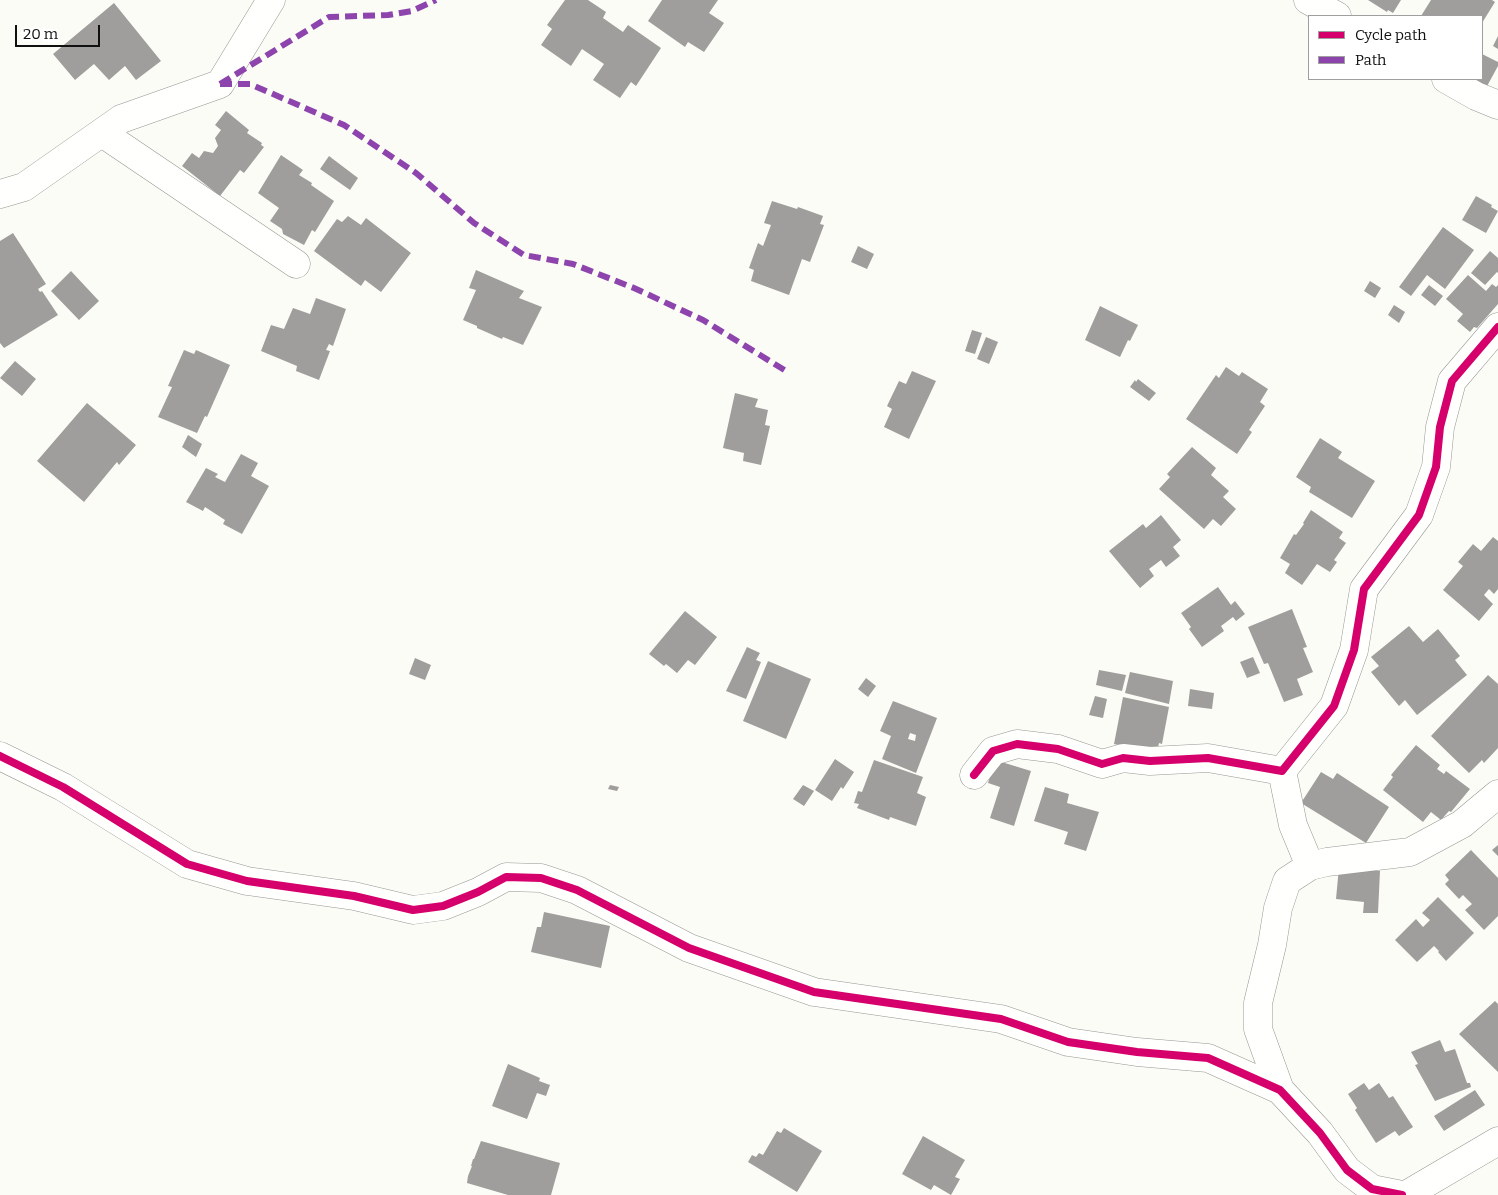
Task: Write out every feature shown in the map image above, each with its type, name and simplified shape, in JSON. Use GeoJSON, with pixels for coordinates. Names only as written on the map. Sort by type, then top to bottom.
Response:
{"type":"FeatureCollection","features":[{"type":"Feature","properties":{"kind":"street"},"geometry":{"type":"LineString","coordinates":[[0,194],[24,187],[121,119],[220,84],[271,0]]}},
{"type":"Feature","properties":{"kind":"street"},"geometry":{"type":"LineString","coordinates":[[1308,0],[1335,15]]}},
{"type":"Feature","properties":{"kind":"street"},"geometry":{"type":"LineString","coordinates":[[1448,80],[1476,96],[1498,105]]}},
{"type":"Feature","properties":{"kind":"street"},"geometry":{"type":"LineString","coordinates":[[102,132],[296,264]]}},
{"type":"Feature","properties":{"kind":"street"},"geometry":{"type":"LineString","coordinates":[[1282,771],[1334,706],[1354,650],[1364,589],[1419,514],[1436,467],[1440,427],[1452,381],[1484,342],[1496,334]]}},
{"type":"Feature","properties":{"kind":"street"},"geometry":{"type":"LineString","coordinates":[[974,775],[993,751],[1017,744],[1058,749],[1102,764],[1123,758],[1150,761],[1208,758],[1282,771]]}},
{"type":"Feature","properties":{"kind":"street"},"geometry":{"type":"LineString","coordinates":[[0,756],[63,786],[188,864],[247,881],[354,896],[413,910],[443,906],[478,892],[506,877],[540,878],[577,890],[689,948],[814,992],[1001,1019],[1068,1042],[1137,1052],[1208,1058],[1280,1090]]}},
{"type":"Feature","properties":{"kind":"street"},"geometry":{"type":"LineString","coordinates":[[1282,771],[1293,825],[1310,866]]}},
{"type":"Feature","properties":{"kind":"street"},"geometry":{"type":"LineString","coordinates":[[1402,1195],[1372,1189],[1347,1170],[1320,1133],[1280,1090],[1258,1029],[1258,1003],[1272,945],[1278,908],[1287,881],[1310,866],[1327,862],[1410,852],[1462,824],[1498,794]]}},
{"type":"Feature","properties":{"kind":"street"},"geometry":{"type":"LineString","coordinates":[[1406,1195],[1498,1141]]}},
{"type":"Feature","properties":{"kind":"building"},"geometry":{"type":"Polygon","coordinates":[[[565,0],[588,0],[606,12],[603,18],[623,32],[628,25],[661,48],[636,86],[631,82],[620,98],[593,80],[604,64],[582,49],[571,66],[541,45],[552,29],[547,25],[565,0]]]}},
{"type":"Feature","properties":{"kind":"building"},"geometry":{"type":"Polygon","coordinates":[[[662,0],[718,0],[709,13],[724,23],[704,52],[688,42],[685,47],[648,21],[662,0]]]}},
{"type":"Feature","properties":{"kind":"building"},"geometry":{"type":"Polygon","coordinates":[[[1368,0],[1401,0],[1393,13],[1388,10],[1387,12],[1368,0]]]}},
{"type":"Feature","properties":{"kind":"building"},"geometry":{"type":"Polygon","coordinates":[[[1431,0],[1492,0],[1495,2],[1483,21],[1483,15],[1422,15],[1431,0]]]}},
{"type":"Feature","properties":{"kind":"building"},"geometry":{"type":"Polygon","coordinates":[[[114,3],[161,61],[136,80],[125,66],[109,80],[94,64],[75,80],[53,54],[114,3]]]}},
{"type":"Feature","properties":{"kind":"building"},"geometry":{"type":"Polygon","coordinates":[[[1498,36],[1498,49],[1493,46],[1498,36]]]}},
{"type":"Feature","properties":{"kind":"building"},"geometry":{"type":"Polygon","coordinates":[[[1483,54],[1498,62],[1498,66],[1486,88],[1470,80],[1483,80],[1483,54]]]}},
{"type":"Feature","properties":{"kind":"building"},"geometry":{"type":"Polygon","coordinates":[[[226,111],[249,130],[247,133],[262,143],[261,145],[264,147],[244,173],[240,170],[220,196],[182,166],[192,153],[199,158],[204,151],[213,153],[218,146],[215,138],[221,130],[215,125],[226,111]]]}},
{"type":"Feature","properties":{"kind":"building"},"geometry":{"type":"Polygon","coordinates":[[[281,155],[303,170],[299,175],[334,201],[315,232],[312,230],[304,245],[283,234],[282,229],[270,221],[279,208],[258,193],[281,155]]]}},
{"type":"Feature","properties":{"kind":"building"},"geometry":{"type":"Polygon","coordinates":[[[329,156],[358,178],[350,190],[320,169],[329,156]]]}},
{"type":"Feature","properties":{"kind":"building"},"geometry":{"type":"Polygon","coordinates":[[[1476,196],[1492,205],[1491,207],[1498,211],[1486,233],[1462,220],[1476,196]]]}},
{"type":"Feature","properties":{"kind":"building"},"geometry":{"type":"Polygon","coordinates":[[[772,201],[797,209],[798,207],[823,216],[820,224],[824,225],[810,262],[802,259],[789,295],[751,281],[754,270],[749,268],[758,243],[763,246],[771,225],[764,223],[772,201]]]}},
{"type":"Feature","properties":{"kind":"building"},"geometry":{"type":"Polygon","coordinates":[[[348,216],[361,225],[366,218],[411,253],[381,292],[365,280],[361,286],[314,251],[337,219],[342,222],[348,216]]]}},
{"type":"Feature","properties":{"kind":"building"},"geometry":{"type":"Polygon","coordinates":[[[1443,227],[1474,250],[1445,289],[1427,275],[1411,296],[1399,287],[1443,227]]]}},
{"type":"Feature","properties":{"kind":"building"},"geometry":{"type":"Polygon","coordinates":[[[13,233],[46,284],[38,289],[40,292],[42,291],[58,315],[4,348],[0,343],[0,241],[13,233]]]}},
{"type":"Feature","properties":{"kind":"building"},"geometry":{"type":"Polygon","coordinates":[[[858,246],[874,254],[867,269],[851,262],[858,246]]]}},
{"type":"Feature","properties":{"kind":"building"},"geometry":{"type":"Polygon","coordinates":[[[1490,251],[1498,258],[1498,273],[1485,285],[1471,273],[1490,251]]]}},
{"type":"Feature","properties":{"kind":"building"},"geometry":{"type":"Polygon","coordinates":[[[476,270],[524,291],[519,298],[542,307],[523,345],[503,337],[502,339],[463,320],[476,290],[469,288],[476,270]]]}},
{"type":"Feature","properties":{"kind":"building"},"geometry":{"type":"Polygon","coordinates":[[[71,271],[99,301],[79,320],[51,291],[71,271]]]}},
{"type":"Feature","properties":{"kind":"building"},"geometry":{"type":"Polygon","coordinates":[[[1468,275],[1486,291],[1492,284],[1496,287],[1498,285],[1498,304],[1477,328],[1474,327],[1470,332],[1457,321],[1463,314],[1446,299],[1468,275]]]}},
{"type":"Feature","properties":{"kind":"building"},"geometry":{"type":"Polygon","coordinates":[[[1370,281],[1381,288],[1375,298],[1364,291],[1370,281]]]}},
{"type":"Feature","properties":{"kind":"building"},"geometry":{"type":"Polygon","coordinates":[[[1429,285],[1443,296],[1435,306],[1421,295],[1429,285]]]}},
{"type":"Feature","properties":{"kind":"building"},"geometry":{"type":"Polygon","coordinates":[[[316,298],[346,309],[333,346],[329,344],[326,350],[330,351],[319,380],[296,371],[297,366],[261,351],[271,325],[284,329],[293,308],[310,314],[316,298]]]}},
{"type":"Feature","properties":{"kind":"building"},"geometry":{"type":"Polygon","coordinates":[[[1394,305],[1405,312],[1399,323],[1388,315],[1394,305]]]}},
{"type":"Feature","properties":{"kind":"building"},"geometry":{"type":"Polygon","coordinates":[[[1100,306],[1138,325],[1120,357],[1085,340],[1100,306]]]}},
{"type":"Feature","properties":{"kind":"building"},"geometry":{"type":"Polygon","coordinates":[[[972,330],[982,333],[975,354],[965,351],[972,330]]]}},
{"type":"Feature","properties":{"kind":"building"},"geometry":{"type":"Polygon","coordinates":[[[986,337],[998,342],[989,364],[977,359],[986,337]]]}},
{"type":"Feature","properties":{"kind":"building"},"geometry":{"type":"Polygon","coordinates":[[[184,350],[194,354],[196,350],[230,365],[207,417],[205,416],[197,433],[158,417],[172,387],[168,386],[184,350]]]}},
{"type":"Feature","properties":{"kind":"building"},"geometry":{"type":"Polygon","coordinates":[[[15,361],[36,379],[22,396],[0,378],[15,361]]]}},
{"type":"Feature","properties":{"kind":"building"},"geometry":{"type":"Polygon","coordinates":[[[1226,367],[1239,376],[1242,372],[1268,389],[1260,402],[1265,406],[1249,430],[1252,432],[1237,454],[1186,419],[1216,375],[1219,378],[1226,367]]]}},
{"type":"Feature","properties":{"kind":"building"},"geometry":{"type":"Polygon","coordinates":[[[912,371],[936,381],[909,439],[884,427],[892,409],[887,406],[899,381],[906,384],[912,371]]]}},
{"type":"Feature","properties":{"kind":"building"},"geometry":{"type":"Polygon","coordinates":[[[1138,379],[1156,393],[1149,401],[1130,387],[1138,379]]]}},
{"type":"Feature","properties":{"kind":"building"},"geometry":{"type":"Polygon","coordinates":[[[735,393],[758,399],[755,407],[768,410],[765,425],[770,426],[761,465],[743,461],[744,453],[723,448],[735,393]]]}},
{"type":"Feature","properties":{"kind":"building"},"geometry":{"type":"Polygon","coordinates":[[[87,403],[136,445],[119,465],[117,462],[84,502],[37,461],[87,403]]]}},
{"type":"Feature","properties":{"kind":"building"},"geometry":{"type":"Polygon","coordinates":[[[188,435],[202,444],[196,457],[182,447],[188,435]]]}},
{"type":"Feature","properties":{"kind":"building"},"geometry":{"type":"Polygon","coordinates":[[[1320,438],[1342,452],[1338,458],[1375,481],[1352,518],[1309,492],[1311,487],[1296,477],[1320,438]]]}},
{"type":"Feature","properties":{"kind":"building"},"geometry":{"type":"Polygon","coordinates":[[[1192,447],[1216,468],[1211,475],[1229,491],[1223,497],[1236,509],[1221,526],[1213,519],[1204,529],[1159,489],[1170,477],[1167,474],[1192,447]]]}},
{"type":"Feature","properties":{"kind":"building"},"geometry":{"type":"Polygon","coordinates":[[[241,454],[258,463],[251,476],[269,486],[242,534],[223,524],[225,520],[205,507],[203,511],[186,502],[206,468],[218,474],[215,477],[225,482],[241,454]]]}},
{"type":"Feature","properties":{"kind":"building"},"geometry":{"type":"Polygon","coordinates":[[[1311,510],[1343,532],[1339,538],[1346,543],[1334,560],[1337,562],[1330,572],[1317,564],[1302,585],[1285,573],[1290,564],[1280,558],[1294,534],[1296,535],[1304,524],[1311,510]]]}},
{"type":"Feature","properties":{"kind":"building"},"geometry":{"type":"Polygon","coordinates":[[[1161,515],[1181,540],[1173,547],[1180,556],[1166,567],[1161,560],[1149,569],[1154,576],[1140,588],[1109,551],[1143,524],[1146,528],[1161,515]]]}},
{"type":"Feature","properties":{"kind":"building"},"geometry":{"type":"Polygon","coordinates":[[[1493,537],[1498,541],[1498,589],[1494,594],[1489,589],[1484,595],[1493,604],[1479,621],[1443,590],[1463,566],[1458,562],[1473,544],[1481,551],[1493,537]]]}},
{"type":"Feature","properties":{"kind":"building"},"geometry":{"type":"Polygon","coordinates":[[[1218,587],[1231,605],[1235,601],[1245,614],[1236,621],[1233,617],[1221,626],[1224,631],[1202,647],[1189,629],[1191,627],[1181,613],[1218,587]]]}},
{"type":"Feature","properties":{"kind":"building"},"geometry":{"type":"Polygon","coordinates":[[[1292,609],[1307,647],[1303,648],[1313,672],[1297,679],[1303,695],[1284,702],[1268,663],[1264,664],[1248,627],[1292,609]]]}},
{"type":"Feature","properties":{"kind":"building"},"geometry":{"type":"Polygon","coordinates":[[[685,611],[717,637],[695,665],[688,660],[677,673],[666,664],[664,666],[649,654],[685,611]]]}},
{"type":"Feature","properties":{"kind":"building"},"geometry":{"type":"Polygon","coordinates":[[[1409,626],[1423,642],[1438,629],[1460,656],[1455,660],[1467,675],[1417,715],[1405,700],[1399,706],[1371,672],[1379,666],[1371,657],[1409,626]]]}},
{"type":"Feature","properties":{"kind":"building"},"geometry":{"type":"Polygon","coordinates":[[[747,647],[760,653],[756,660],[761,662],[746,699],[726,691],[747,647]]]}},
{"type":"Feature","properties":{"kind":"building"},"geometry":{"type":"Polygon","coordinates":[[[1253,657],[1260,673],[1247,678],[1240,662],[1253,657]]]}},
{"type":"Feature","properties":{"kind":"building"},"geometry":{"type":"Polygon","coordinates":[[[415,658],[431,665],[425,680],[409,674],[415,658]]]}},
{"type":"Feature","properties":{"kind":"building"},"geometry":{"type":"Polygon","coordinates":[[[768,661],[811,679],[786,739],[743,721],[768,661]]]}},
{"type":"Feature","properties":{"kind":"building"},"geometry":{"type":"Polygon","coordinates":[[[1099,670],[1126,675],[1122,691],[1096,685],[1099,670]]]}},
{"type":"Feature","properties":{"kind":"building"},"geometry":{"type":"Polygon","coordinates":[[[1130,672],[1173,681],[1169,704],[1125,693],[1130,672]]]}},
{"type":"Feature","properties":{"kind":"building"},"geometry":{"type":"Polygon","coordinates":[[[1488,675],[1498,684],[1498,748],[1484,763],[1482,760],[1469,773],[1431,736],[1488,675]]]}},
{"type":"Feature","properties":{"kind":"building"},"geometry":{"type":"Polygon","coordinates":[[[866,678],[876,686],[868,697],[858,689],[866,678]]]}},
{"type":"Feature","properties":{"kind":"building"},"geometry":{"type":"Polygon","coordinates":[[[1190,689],[1214,693],[1212,709],[1188,706],[1190,689]]]}},
{"type":"Feature","properties":{"kind":"building"},"geometry":{"type":"Polygon","coordinates":[[[1095,696],[1107,699],[1103,718],[1089,715],[1095,696]]]}},
{"type":"Feature","properties":{"kind":"building"},"geometry":{"type":"Polygon","coordinates":[[[1123,697],[1169,707],[1162,744],[1159,743],[1157,753],[1114,744],[1123,697]]]}},
{"type":"Feature","properties":{"kind":"building"},"geometry":{"type":"Polygon","coordinates":[[[893,701],[937,718],[916,773],[882,759],[891,736],[880,731],[893,701]],[[910,733],[908,739],[915,741],[916,735],[910,733]]]}},
{"type":"Feature","properties":{"kind":"building"},"geometry":{"type":"Polygon","coordinates":[[[1416,745],[1440,765],[1437,769],[1444,774],[1446,771],[1470,789],[1451,812],[1449,811],[1441,820],[1431,812],[1423,822],[1383,790],[1393,777],[1391,775],[1416,745]]]}},
{"type":"Feature","properties":{"kind":"building"},"geometry":{"type":"Polygon","coordinates":[[[835,759],[854,772],[843,789],[841,787],[832,801],[815,790],[835,759]]]}},
{"type":"Feature","properties":{"kind":"building"},"geometry":{"type":"Polygon","coordinates":[[[874,760],[923,777],[917,793],[926,797],[916,826],[890,817],[889,820],[857,808],[859,804],[854,803],[858,791],[862,792],[874,760]]]}},
{"type":"Feature","properties":{"kind":"building"},"geometry":{"type":"Polygon","coordinates":[[[995,760],[1031,771],[1014,826],[990,818],[1000,787],[988,783],[995,760]]]}},
{"type":"Feature","properties":{"kind":"building"},"geometry":{"type":"Polygon","coordinates":[[[1321,772],[1333,779],[1337,773],[1389,807],[1366,843],[1301,803],[1321,772]]]}},
{"type":"Feature","properties":{"kind":"building"},"geometry":{"type":"Polygon","coordinates":[[[610,785],[619,787],[617,791],[608,789],[610,785]]]}},
{"type":"Feature","properties":{"kind":"building"},"geometry":{"type":"Polygon","coordinates":[[[803,785],[814,791],[804,806],[793,799],[803,785]]]}},
{"type":"Feature","properties":{"kind":"building"},"geometry":{"type":"Polygon","coordinates":[[[1045,787],[1069,794],[1067,803],[1099,812],[1086,851],[1064,844],[1068,832],[1034,821],[1045,787]]]}},
{"type":"Feature","properties":{"kind":"building"},"geometry":{"type":"Polygon","coordinates":[[[1498,845],[1498,856],[1492,850],[1498,845]]]}},
{"type":"Feature","properties":{"kind":"building"},"geometry":{"type":"Polygon","coordinates":[[[1471,850],[1498,878],[1498,916],[1484,930],[1465,910],[1472,904],[1463,895],[1459,899],[1445,884],[1449,880],[1445,875],[1471,850]]]}},
{"type":"Feature","properties":{"kind":"building"},"geometry":{"type":"Polygon","coordinates":[[[1339,867],[1380,871],[1378,913],[1363,913],[1364,902],[1336,899],[1339,867]]]}},
{"type":"Feature","properties":{"kind":"building"},"geometry":{"type":"Polygon","coordinates":[[[1438,897],[1474,933],[1446,961],[1434,946],[1417,962],[1395,940],[1416,919],[1423,927],[1430,920],[1422,913],[1438,897]]]}},
{"type":"Feature","properties":{"kind":"building"},"geometry":{"type":"Polygon","coordinates":[[[544,912],[610,926],[601,968],[531,952],[537,927],[541,927],[544,912]]]}},
{"type":"Feature","properties":{"kind":"building"},"geometry":{"type":"Polygon","coordinates":[[[1495,1001],[1498,1004],[1498,1072],[1459,1034],[1495,1001]]]}},
{"type":"Feature","properties":{"kind":"building"},"geometry":{"type":"Polygon","coordinates":[[[1440,1040],[1445,1052],[1455,1049],[1467,1083],[1470,1083],[1471,1087],[1435,1101],[1415,1065],[1418,1064],[1411,1052],[1440,1040]]]}},
{"type":"Feature","properties":{"kind":"building"},"geometry":{"type":"Polygon","coordinates":[[[508,1064],[540,1078],[539,1081],[550,1085],[546,1096],[537,1093],[527,1119],[492,1106],[508,1064]]]}},
{"type":"Feature","properties":{"kind":"building"},"geometry":{"type":"Polygon","coordinates":[[[1364,1083],[1369,1090],[1379,1083],[1389,1098],[1393,1096],[1413,1127],[1399,1136],[1395,1131],[1376,1143],[1355,1110],[1357,1108],[1348,1094],[1364,1083]]]}},
{"type":"Feature","properties":{"kind":"building"},"geometry":{"type":"Polygon","coordinates":[[[1475,1090],[1485,1105],[1444,1131],[1434,1116],[1475,1090]]]}},
{"type":"Feature","properties":{"kind":"building"},"geometry":{"type":"Polygon","coordinates":[[[784,1128],[822,1151],[797,1192],[748,1162],[752,1155],[756,1157],[759,1153],[763,1155],[777,1131],[781,1133],[784,1128]]]}},
{"type":"Feature","properties":{"kind":"building"},"geometry":{"type":"Polygon","coordinates":[[[923,1136],[965,1160],[955,1177],[960,1179],[951,1195],[934,1185],[931,1190],[902,1174],[923,1136]]]}},
{"type":"Feature","properties":{"kind":"building"},"geometry":{"type":"Polygon","coordinates":[[[481,1141],[560,1163],[551,1195],[508,1195],[467,1183],[473,1159],[481,1141]]]}},
{"type":"Feature","properties":{"kind":"marked path"},"geometry":{"type":"LineString","coordinates":[[220,84],[329,17],[388,15],[412,11],[436,0]]}},
{"type":"Feature","properties":{"kind":"marked path"},"geometry":{"type":"LineString","coordinates":[[220,84],[250,84],[344,125],[416,173],[474,223],[524,255],[573,264],[634,288],[703,320],[786,371]]}},
{"type":"Feature","properties":{"kind":"cycle path"},"geometry":{"type":"LineString","coordinates":[[974,775],[993,751],[1017,744],[1058,749],[1102,764],[1123,758],[1150,761],[1208,758],[1282,771],[1334,706],[1354,650],[1364,589],[1419,515],[1436,467],[1440,427],[1452,381],[1498,327]]}},
{"type":"Feature","properties":{"kind":"cycle path"},"geometry":{"type":"LineString","coordinates":[[0,756],[63,787],[187,864],[247,881],[354,896],[413,910],[443,906],[478,892],[506,877],[541,878],[577,890],[689,948],[814,992],[1001,1019],[1068,1042],[1137,1052],[1208,1058],[1280,1090],[1320,1133],[1347,1170],[1372,1189],[1402,1195]]}}]}
